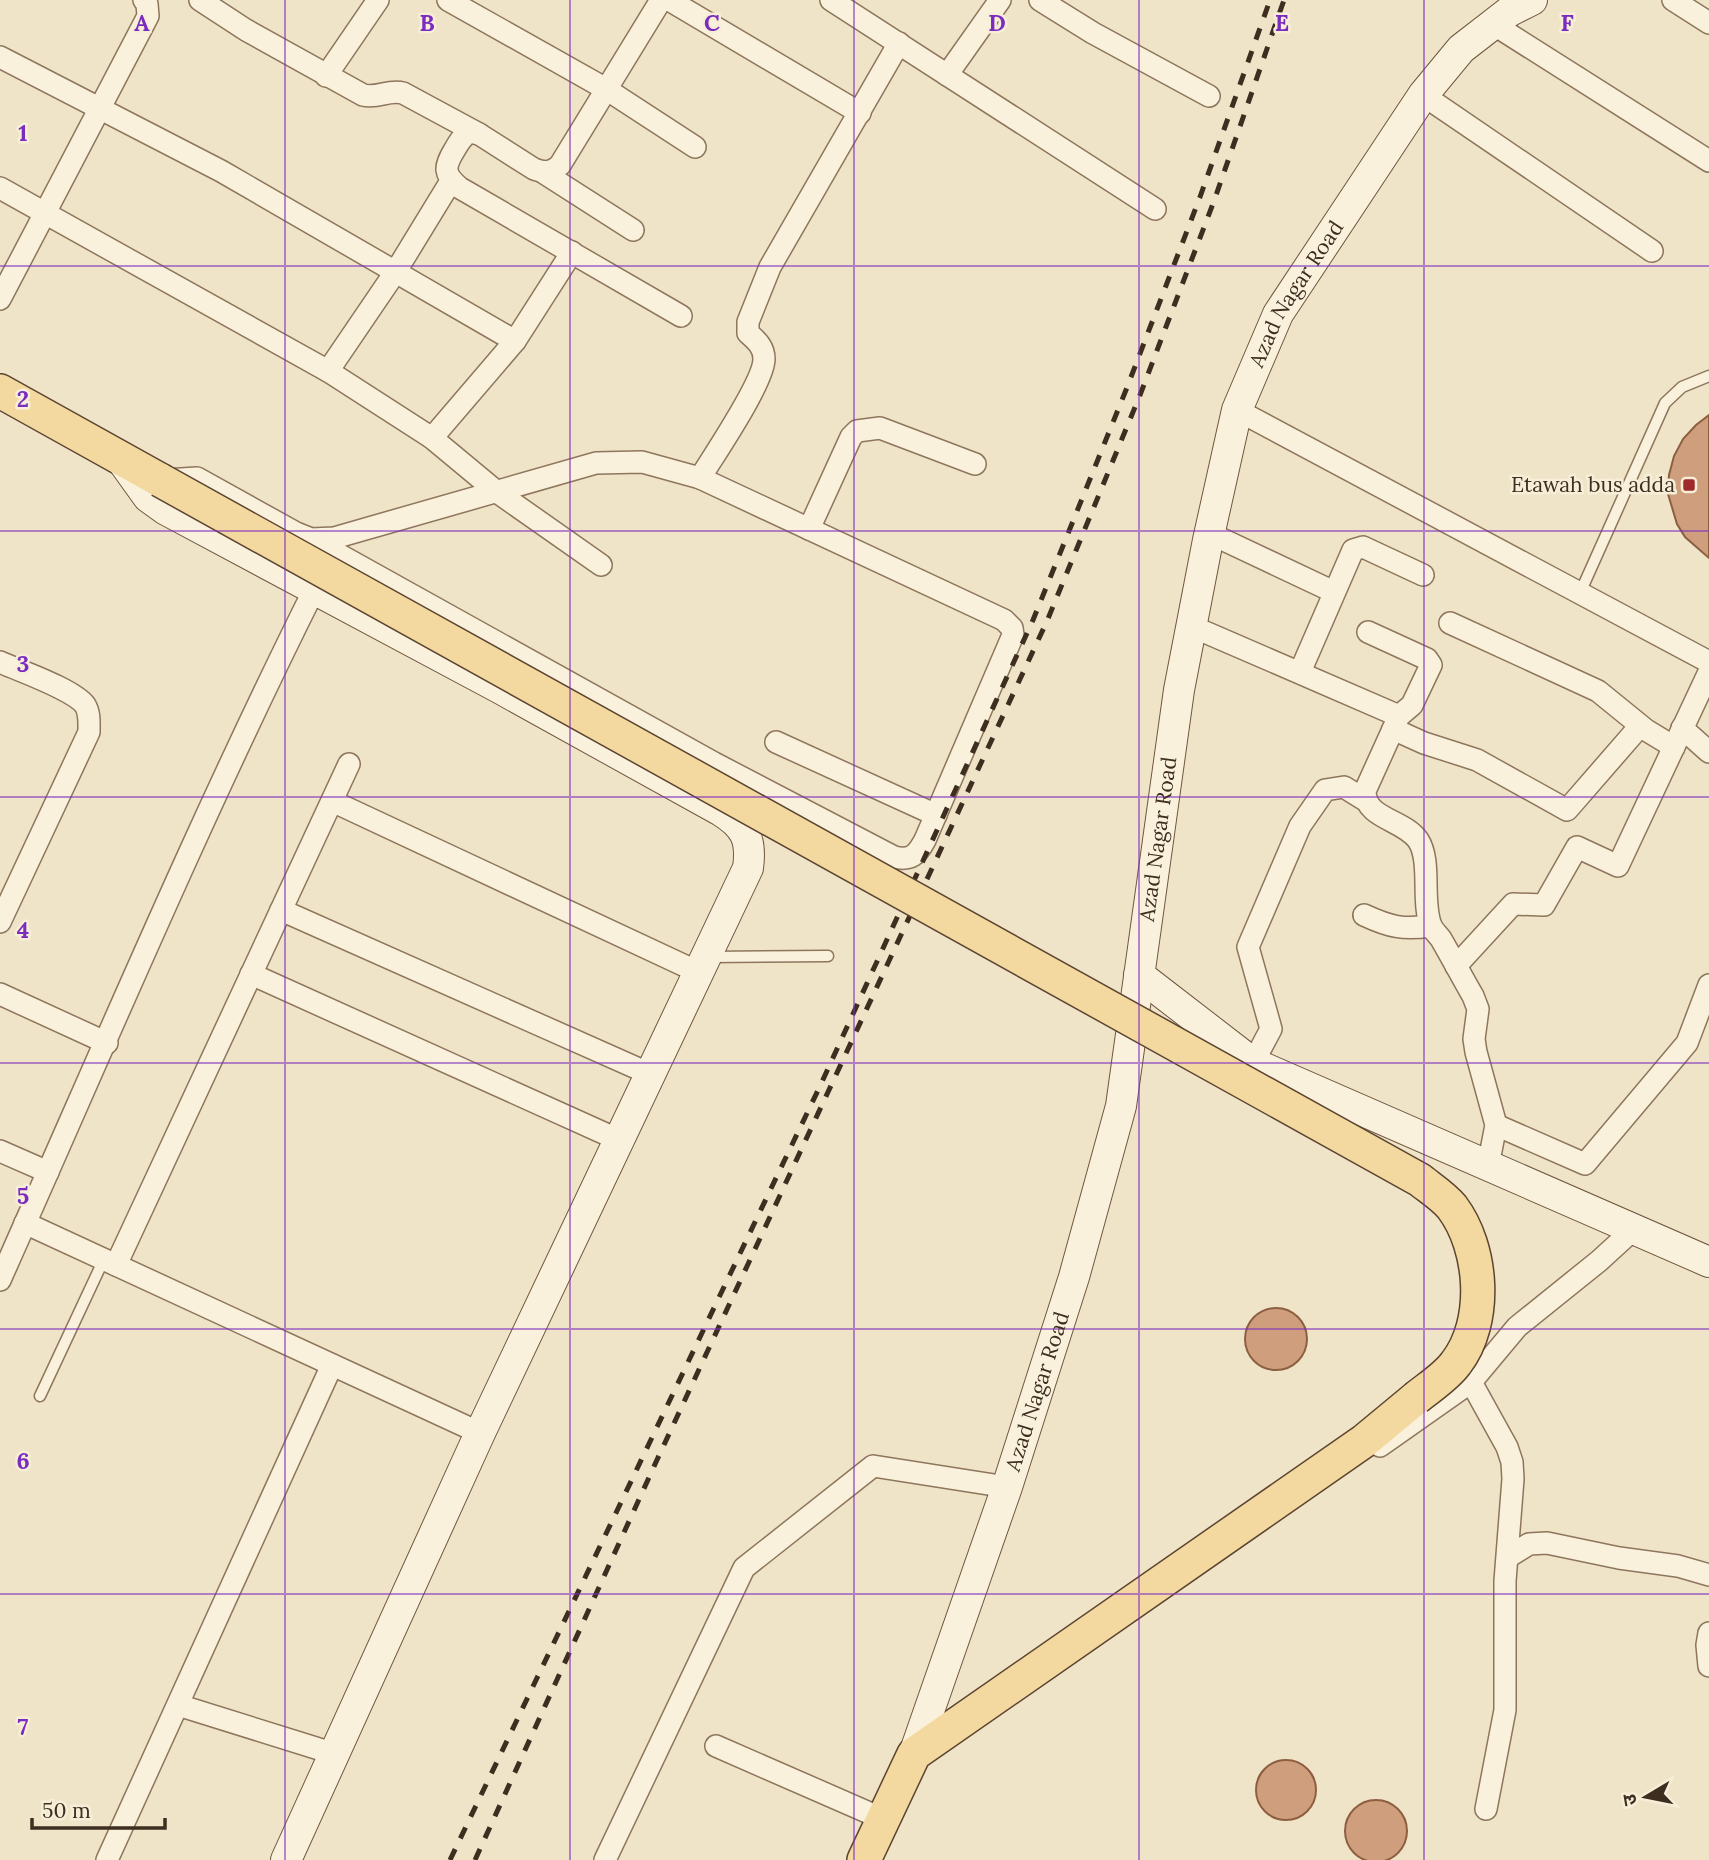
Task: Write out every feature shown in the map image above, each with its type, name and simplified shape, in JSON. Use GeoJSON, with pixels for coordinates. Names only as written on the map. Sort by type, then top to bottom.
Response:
{"type":"FeatureCollection","features":[{"type":"Feature","properties":{"kind":"main road"},"geometry":{"type":"LineString","coordinates":[[0,391],[1420,1180],[1451,1206],[1470,1237],[1478,1281],[1475,1325],[1456,1364],[1364,1441],[914,1754],[864,1860]]}},
{"type":"Feature","properties":{"kind":"street"},"geometry":{"type":"LineString","coordinates":[[200,0],[246,30],[363,95],[372,97],[393,90],[403,93],[479,134],[633,230]]}},
{"type":"Feature","properties":{"kind":"street"},"geometry":{"type":"LineString","coordinates":[[326,76],[378,0]]}},
{"type":"Feature","properties":{"kind":"street"},"geometry":{"type":"LineString","coordinates":[[448,0],[606,89],[695,147]]}},
{"type":"Feature","properties":{"kind":"street"},"geometry":{"type":"LineString","coordinates":[[544,173],[560,165],[661,0]]}},
{"type":"Feature","properties":{"kind":"street"},"geometry":{"type":"LineString","coordinates":[[669,0],[860,113]]}},
{"type":"Feature","properties":{"kind":"street"},"geometry":{"type":"LineString","coordinates":[[831,0],[855,6],[899,43],[1155,209]]}},
{"type":"Feature","properties":{"kind":"street"},"geometry":{"type":"LineString","coordinates":[[947,75],[998,0]]}},
{"type":"Feature","properties":{"kind":"street"},"geometry":{"type":"LineString","coordinates":[[1040,0],[1093,33],[1209,96]]}},
{"type":"Feature","properties":{"kind":"street","name":"Azad Nagar Road"},"geometry":{"type":"LineString","coordinates":[[914,1754],[1007,1487],[1074,1277],[1121,1107],[1179,690],[1209,533],[1237,410],[1279,314],[1423,95],[1461,49],[1510,11],[1532,0]]}},
{"type":"Feature","properties":{"kind":"street"},"geometry":{"type":"LineString","coordinates":[[1673,0],[1709,23]]}},
{"type":"Feature","properties":{"kind":"street"},"geometry":{"type":"LineString","coordinates":[[0,299],[148,16],[147,1]]}},
{"type":"Feature","properties":{"kind":"street"},"geometry":{"type":"LineString","coordinates":[[1493,24],[1709,161]]}},
{"type":"Feature","properties":{"kind":"street"},"geometry":{"type":"LineString","coordinates":[[700,478],[759,379],[764,360],[761,345],[748,333],[748,322],[770,267],[899,43]]}},
{"type":"Feature","properties":{"kind":"street"},"geometry":{"type":"LineString","coordinates":[[0,57],[221,171],[514,341]]}},
{"type":"Feature","properties":{"kind":"street"},"geometry":{"type":"LineString","coordinates":[[1423,95],[1652,251]]}},
{"type":"Feature","properties":{"kind":"street"},"geometry":{"type":"LineString","coordinates":[[479,134],[469,132],[462,137],[446,163],[451,181],[681,316]]}},
{"type":"Feature","properties":{"kind":"street"},"geometry":{"type":"LineString","coordinates":[[328,371],[396,271],[451,181]]}},
{"type":"Feature","properties":{"kind":"street"},"geometry":{"type":"LineString","coordinates":[[0,188],[328,371],[432,439],[496,492],[601,565]]}},
{"type":"Feature","properties":{"kind":"street"},"geometry":{"type":"LineString","coordinates":[[432,439],[514,341],[572,253]]}},
{"type":"Feature","properties":{"kind":"street"},"geometry":{"type":"LineString","coordinates":[[1237,410],[1709,662]]}},
{"type":"Feature","properties":{"kind":"street"},"geometry":{"type":"LineString","coordinates":[[809,529],[851,437],[857,431],[880,428],[975,464]]}},
{"type":"Feature","properties":{"kind":"street"},"geometry":{"type":"LineString","coordinates":[[120,458],[148,497],[157,505],[501,689],[736,820],[746,835],[751,850],[748,868],[480,1433],[286,1860]]}},
{"type":"Feature","properties":{"kind":"street"},"geometry":{"type":"LineString","coordinates":[[160,480],[197,478],[703,756],[894,857],[910,859],[919,852],[1012,642],[1012,628],[1004,620],[700,478],[642,462],[596,463],[334,538],[311,539]]}},
{"type":"Feature","properties":{"kind":"street"},"geometry":{"type":"LineString","coordinates":[[1209,533],[1334,592]]}},
{"type":"Feature","properties":{"kind":"street"},"geometry":{"type":"LineString","coordinates":[[1300,672],[1349,557],[1357,547],[1368,549],[1423,575]]}},
{"type":"Feature","properties":{"kind":"street"},"geometry":{"type":"LineString","coordinates":[[0,1280],[253,714],[314,590]]}},
{"type":"Feature","properties":{"kind":"street"},"geometry":{"type":"LineString","coordinates":[[1450,623],[1598,691],[1640,726],[1678,737],[1709,752]]}},
{"type":"Feature","properties":{"kind":"street"},"geometry":{"type":"LineString","coordinates":[[1191,626],[1300,672],[1396,722],[1424,743],[1477,760],[1567,810],[1640,726]]}},
{"type":"Feature","properties":{"kind":"street"},"geometry":{"type":"LineString","coordinates":[[1365,800],[1365,790],[1396,722],[1418,696],[1431,667],[1430,662],[1368,632]]}},
{"type":"Feature","properties":{"kind":"street"},"geometry":{"type":"LineString","coordinates":[[0,663],[74,695],[86,706],[90,718],[89,732],[1,915]]}},
{"type":"Feature","properties":{"kind":"street"},"geometry":{"type":"LineString","coordinates":[[1456,966],[1513,904],[1544,905],[1577,847],[1618,866],[1709,672]]}},
{"type":"Feature","properties":{"kind":"street"},"geometry":{"type":"LineString","coordinates":[[776,742],[936,815]]}},
{"type":"Feature","properties":{"kind":"street"},"geometry":{"type":"LineString","coordinates":[[110,1262],[251,974],[349,764]]}},
{"type":"Feature","properties":{"kind":"street"},"geometry":{"type":"LineString","coordinates":[[1253,1063],[1271,1028],[1248,947],[1300,826],[1325,790],[1344,786],[1365,800],[1370,808],[1410,832],[1418,840],[1424,862],[1425,890],[1432,926],[1478,1009],[1474,1039],[1496,1125],[1488,1166]]}},
{"type":"Feature","properties":{"kind":"street"},"geometry":{"type":"LineString","coordinates":[[332,801],[702,964]]}},
{"type":"Feature","properties":{"kind":"street"},"geometry":{"type":"LineString","coordinates":[[281,910],[650,1074]]}},
{"type":"Feature","properties":{"kind":"street"},"geometry":{"type":"LineString","coordinates":[[1364,915],[1396,927],[1409,929],[1432,926]]}},
{"type":"Feature","properties":{"kind":"street"},"geometry":{"type":"LineString","coordinates":[[251,974],[619,1140]]}},
{"type":"Feature","properties":{"kind":"street"},"geometry":{"type":"LineString","coordinates":[[1139,975],[1253,1063],[1709,1262]]}},
{"type":"Feature","properties":{"kind":"street"},"geometry":{"type":"LineString","coordinates":[[1496,1125],[1585,1164],[1687,1043],[1709,985]]}},
{"type":"Feature","properties":{"kind":"street"},"geometry":{"type":"LineString","coordinates":[[0,994],[107,1043]]}},
{"type":"Feature","properties":{"kind":"street"},"geometry":{"type":"LineString","coordinates":[[0,1151],[48,1172]]}},
{"type":"Feature","properties":{"kind":"street"},"geometry":{"type":"LineString","coordinates":[[25,1223],[480,1433]]}},
{"type":"Feature","properties":{"kind":"street"},"geometry":{"type":"LineString","coordinates":[[1302,1483],[1307,1488],[1320,1486],[1471,1382],[1517,1326],[1599,1261],[1634,1229]]}},
{"type":"Feature","properties":{"kind":"street"},"geometry":{"type":"LineString","coordinates":[[107,1860],[332,1365]]}},
{"type":"Feature","properties":{"kind":"street"},"geometry":{"type":"LineString","coordinates":[[1471,1382],[1507,1447],[1512,1462],[1513,1492],[1505,1581],[1505,1710],[1486,1809]]}},
{"type":"Feature","properties":{"kind":"street"},"geometry":{"type":"LineString","coordinates":[[605,1860],[744,1568],[873,1466],[1007,1487]]}},
{"type":"Feature","properties":{"kind":"street"},"geometry":{"type":"LineString","coordinates":[[1508,1557],[1529,1544],[1547,1543],[1619,1558],[1678,1566],[1709,1575]]}},
{"type":"Feature","properties":{"kind":"street"},"geometry":{"type":"LineString","coordinates":[[1709,1633],[1709,1665]]}},
{"type":"Feature","properties":{"kind":"street"},"geometry":{"type":"LineString","coordinates":[[178,1705],[335,1755]]}},
{"type":"Feature","properties":{"kind":"street"},"geometry":{"type":"LineString","coordinates":[[716,1746],[883,1819]]}},
{"type":"Feature","properties":{"kind":"lane"},"geometry":{"type":"LineString","coordinates":[[1580,593],[1665,403],[1682,387],[1709,376]]}},
{"type":"Feature","properties":{"kind":"lane"},"geometry":{"type":"LineString","coordinates":[[702,964],[828,956]]}},
{"type":"Feature","properties":{"kind":"lane"},"geometry":{"type":"LineString","coordinates":[[40,1396],[110,1262]]}},
{"type":"Feature","properties":{"kind":"building","name":"Etawah bus adda"},"geometry":{"type":"Polygon","coordinates":[[[1709,415],[1709,558],[1685,537],[1677,524],[1668,494],[1674,456],[1683,439],[1709,415]]]}},
{"type":"Feature","properties":{"kind":"building"},"geometry":{"type":"Polygon","coordinates":[[[1276,1308],[1298,1317],[1307,1339],[1298,1361],[1276,1370],[1254,1361],[1245,1339],[1254,1317],[1276,1308]]]}},
{"type":"Feature","properties":{"kind":"building"},"geometry":{"type":"Polygon","coordinates":[[[1286,1760],[1307,1769],[1316,1790],[1307,1811],[1286,1820],[1265,1811],[1256,1790],[1265,1769],[1286,1760]]]}},
{"type":"Feature","properties":{"kind":"building"},"geometry":{"type":"Polygon","coordinates":[[[1376,1800],[1388,1802],[1398,1809],[1405,1819],[1405,1843],[1398,1853],[1388,1860],[1376,1862],[1364,1860],[1354,1853],[1347,1843],[1345,1831],[1347,1819],[1354,1809],[1364,1802],[1376,1800]]]}},
{"type":"Feature","properties":{"kind":"railway"},"geometry":{"type":"LineString","coordinates":[[450,1860],[821,1084],[1033,620],[1200,197],[1270,0]]}},
{"type":"Feature","properties":{"kind":"railway"},"geometry":{"type":"LineString","coordinates":[[475,1860],[656,1462],[1047,621],[1140,395],[1214,201],[1284,0]]}},
{"type":"Feature","properties":{"kind":"place","name":"Etawah bus adda"},"geometry":{"type":"Point","coordinates":[1689,485]}}]}
